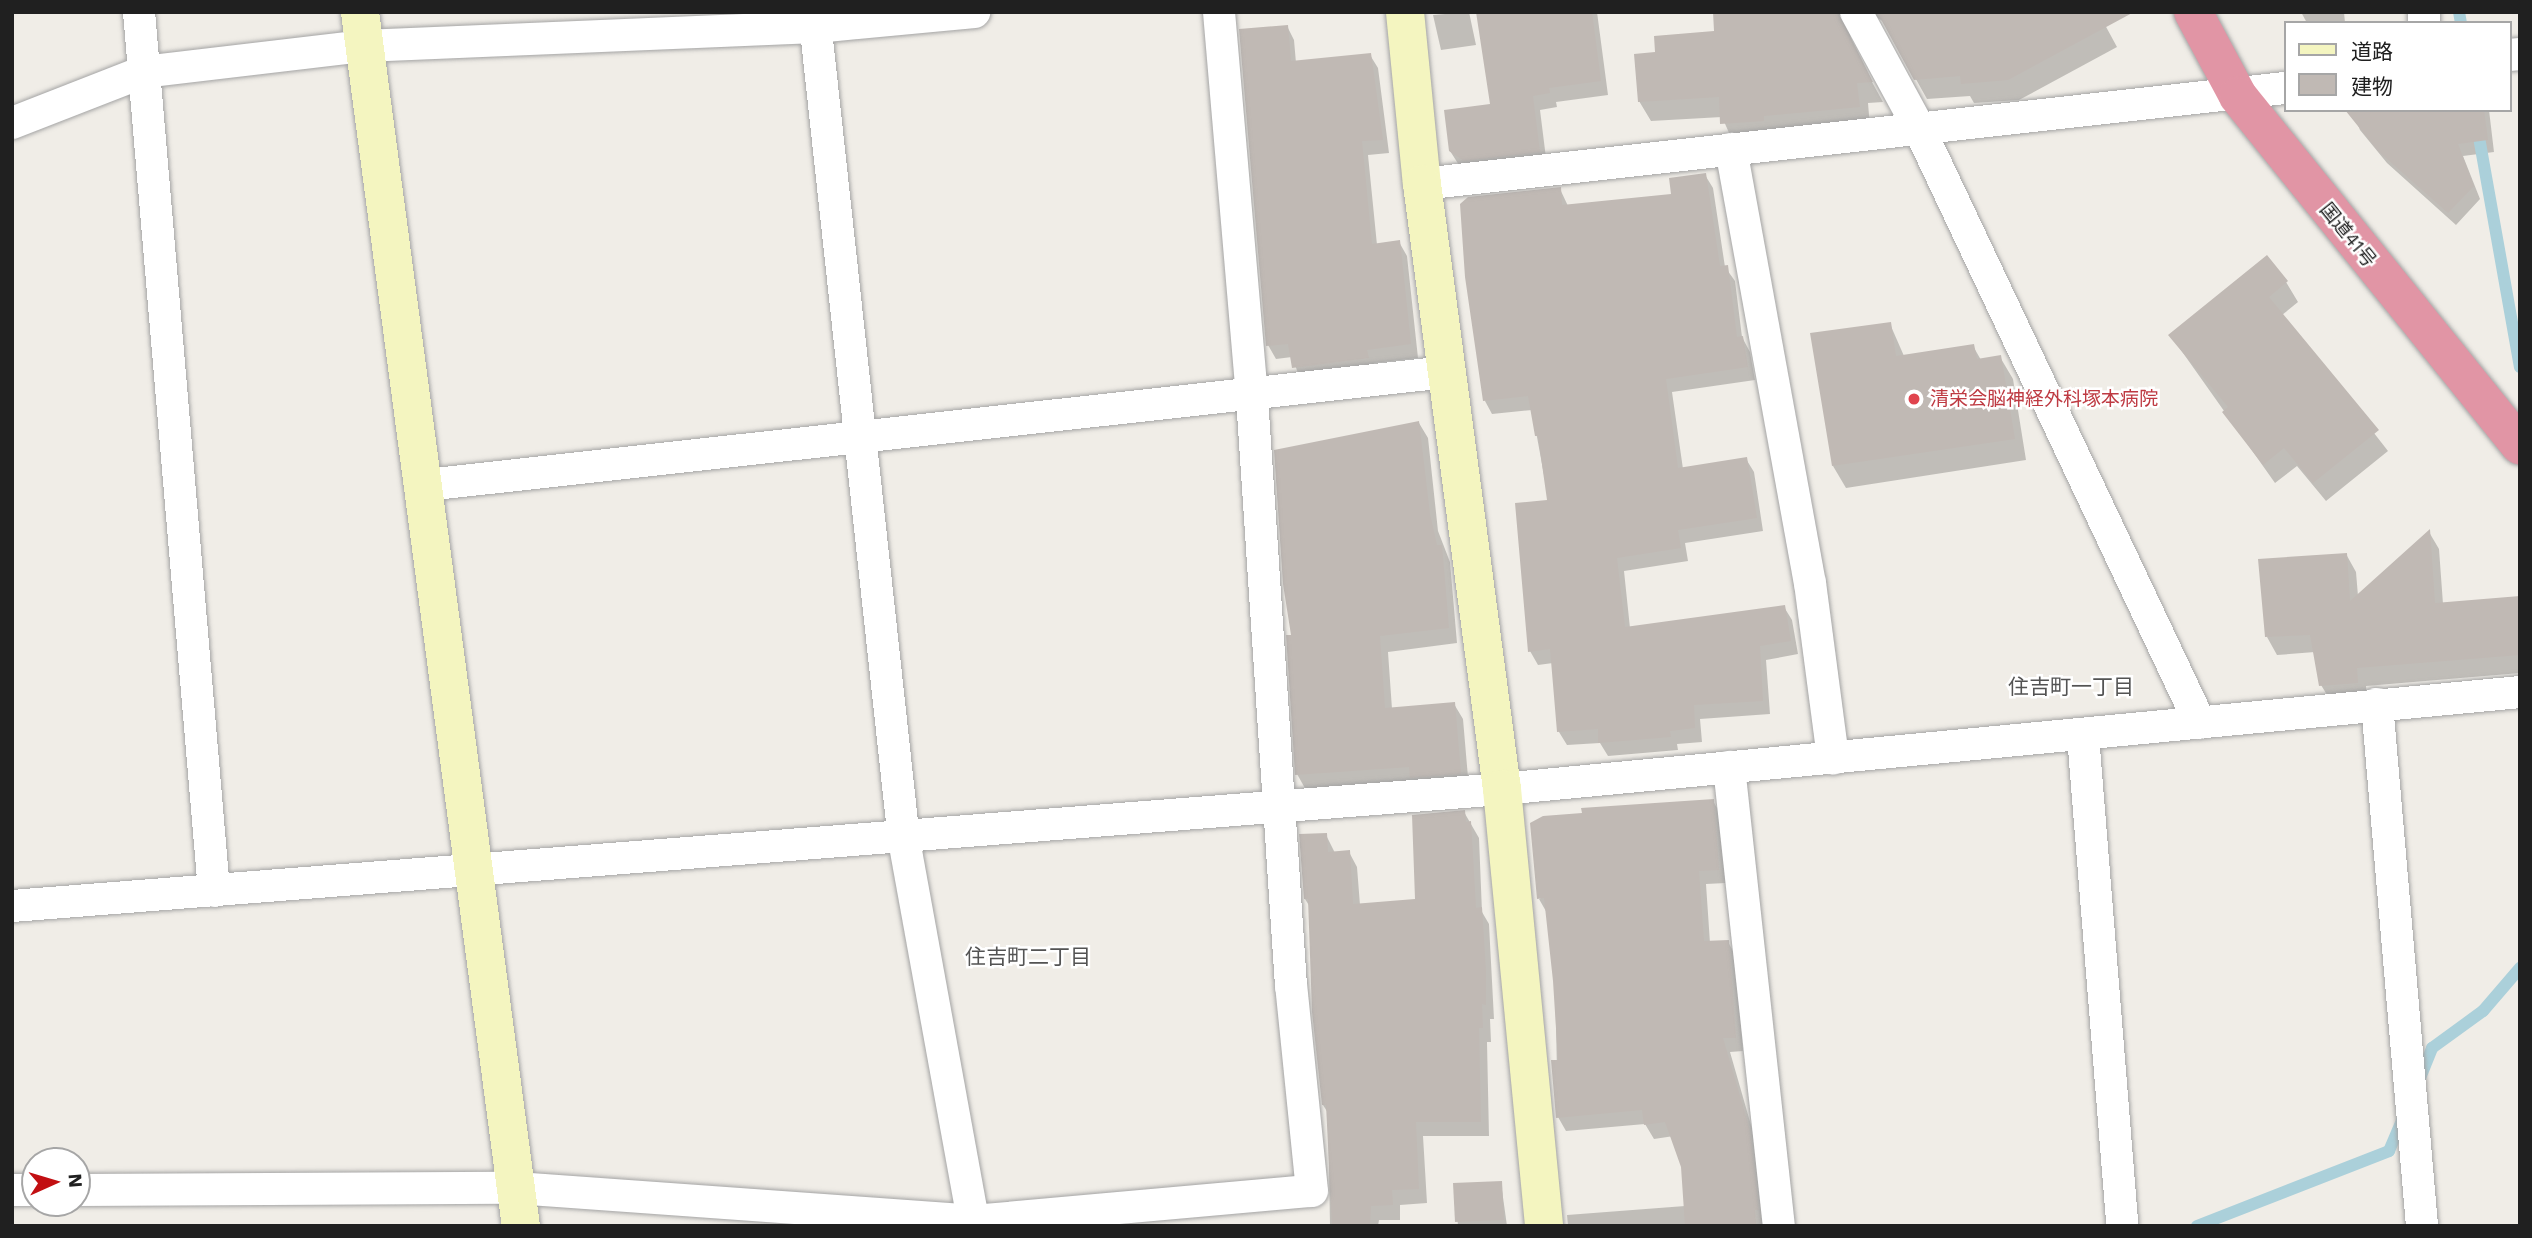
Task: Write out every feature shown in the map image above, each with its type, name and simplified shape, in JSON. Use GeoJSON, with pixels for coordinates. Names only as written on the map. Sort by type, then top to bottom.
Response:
{"type":"FeatureCollection","features":[{"type":"Feature","properties":{"kind":"highway","name":"国道41号"},"geometry":{"type":"LineString","coordinates":[[2193,12],[2238,96],[2520,445]]}},
{"type":"Feature","properties":{"kind":"street"},"geometry":{"type":"LineString","coordinates":[[138,12],[214,891]]}},
{"type":"Feature","properties":{"kind":"street"},"geometry":{"type":"LineString","coordinates":[[12,123],[143,72],[361,29],[815,20],[974,12]]}},
{"type":"Feature","properties":{"kind":"street"},"geometry":{"type":"LineString","coordinates":[[91,1190],[516,1188],[973,1223],[1312,1191],[1279,805],[1252,397],[1219,12]]}},
{"type":"Feature","properties":{"kind":"street"},"geometry":{"type":"LineString","coordinates":[[1405,12],[1422,184],[1502,789],[1544,1226]]}},
{"type":"Feature","properties":{"kind":"street"},"geometry":{"type":"LineString","coordinates":[[1856,12],[1918,127],[2200,723]]}},
{"type":"Feature","properties":{"kind":"street"},"geometry":{"type":"LineString","coordinates":[[815,20],[904,839],[973,1223]]}},
{"type":"Feature","properties":{"kind":"street"},"geometry":{"type":"LineString","coordinates":[[361,29],[426,485],[521,1226]]}},
{"type":"Feature","properties":{"kind":"street"},"geometry":{"type":"LineString","coordinates":[[1422,184],[2154,100],[2238,96],[2284,88]]}},
{"type":"Feature","properties":{"kind":"street"},"geometry":{"type":"LineString","coordinates":[[1731,149],[1810,583],[1833,758]]}},
{"type":"Feature","properties":{"kind":"street"},"geometry":{"type":"LineString","coordinates":[[426,485],[1252,397],[1446,372]]}},
{"type":"Feature","properties":{"kind":"street"},"geometry":{"type":"LineString","coordinates":[[12,906],[476,867],[904,839],[1279,805],[1502,789],[2083,736],[2377,704],[2520,692]]}},
{"type":"Feature","properties":{"kind":"street"},"geometry":{"type":"LineString","coordinates":[[2377,704],[2421,1226]]}},
{"type":"Feature","properties":{"kind":"street"},"geometry":{"type":"LineString","coordinates":[[2083,736],[2122,1226]]}},
{"type":"Feature","properties":{"kind":"street"},"geometry":{"type":"LineString","coordinates":[[1729,767],[1779,1226]]}},
{"type":"Feature","properties":{"kind":"building"},"geometry":{"type":"Polygon","coordinates":[[[1476,12],[1592,12],[1601,81],[1549,88],[1550,93],[1533,96],[1540,152],[1464,161],[1449,151],[1444,110],[1490,104],[1476,12]]]}},
{"type":"Feature","properties":{"kind":"building"},"geometry":{"type":"Polygon","coordinates":[[[1713,12],[1838,12],[1873,82],[1857,83],[1860,107],[1764,116],[1764,121],[1720,124],[1719,97],[1638,102],[1634,54],[1655,52],[1654,36],[1714,31],[1713,12]]]}},
{"type":"Feature","properties":{"kind":"building"},"geometry":{"type":"Polygon","coordinates":[[[1877,12],[2134,12],[2008,80],[1961,84],[1960,76],[1914,80],[1877,12]]]}},
{"type":"Feature","properties":{"kind":"building"},"geometry":{"type":"Polygon","coordinates":[[[1288,25],[1291,61],[1371,53],[1383,140],[1362,141],[1372,244],[1400,240],[1411,344],[1367,350],[1369,358],[1292,368],[1288,344],[1266,346],[1239,29],[1288,25]]]}},
{"type":"Feature","properties":{"kind":"building"},"geometry":{"type":"Polygon","coordinates":[[[2347,112],[2484,112],[2488,140],[2458,144],[2474,186],[2448,213],[2378,151],[2347,112]]]}},
{"type":"Feature","properties":{"kind":"building"},"geometry":{"type":"Polygon","coordinates":[[[1706,173],[1720,266],[1728,265],[1737,337],[1743,336],[1748,367],[1666,379],[1678,468],[1747,457],[1757,518],[1678,530],[1681,548],[1617,558],[1625,627],[1785,605],[1791,641],[1760,646],[1763,701],[1694,705],[1695,728],[1670,731],[1671,737],[1598,743],[1598,729],[1557,732],[1550,649],[1528,652],[1515,503],[1547,500],[1538,436],[1535,436],[1528,396],[1483,401],[1465,277],[1460,204],[1468,197],[1561,187],[1562,205],[1671,194],[1669,178],[1706,173]]]}},
{"type":"Feature","properties":{"kind":"building"},"geometry":{"type":"Polygon","coordinates":[[[2267,255],[2288,281],[2269,297],[2379,430],[2313,483],[2284,448],[2263,465],[2222,412],[2228,407],[2168,335],[2267,255]]]}},
{"type":"Feature","properties":{"kind":"building","name":"清栄会脳神経外科塚本病院"},"geometry":{"type":"Polygon","coordinates":[[[1891,322],[1896,356],[1974,344],[1977,359],[2001,355],[2015,439],[1832,466],[1810,333],[1891,322]]]}},
{"type":"Feature","properties":{"kind":"building"},"geometry":{"type":"Polygon","coordinates":[[[1419,421],[1430,514],[1437,545],[1442,545],[1449,628],[1380,636],[1385,708],[1455,702],[1461,774],[1410,778],[1409,767],[1295,775],[1286,635],[1291,635],[1283,584],[1274,450],[1419,421]]]}},
{"type":"Feature","properties":{"kind":"building"},"geometry":{"type":"Polygon","coordinates":[[[2430,529],[2435,603],[2520,596],[2520,655],[2357,668],[2358,683],[2319,686],[2310,635],[2265,637],[2258,559],[2347,553],[2350,601],[2430,529]]]}},
{"type":"Feature","properties":{"kind":"building"},"geometry":{"type":"Polygon","coordinates":[[[1714,799],[1719,870],[1699,871],[1704,941],[1729,940],[1736,1038],[1723,1038],[1750,1130],[1759,1210],[1755,1210],[1756,1226],[1685,1226],[1681,1167],[1665,1122],[1644,1125],[1642,1110],[1556,1118],[1551,1060],[1558,1060],[1553,981],[1544,898],[1537,899],[1530,823],[1543,816],[1582,813],[1581,808],[1714,799]]]}},
{"type":"Feature","properties":{"kind":"building"},"geometry":{"type":"Polygon","coordinates":[[[1465,810],[1466,822],[1471,821],[1476,908],[1482,907],[1486,972],[1486,1005],[1482,1004],[1483,1028],[1479,1028],[1481,1122],[1416,1122],[1419,1189],[1392,1190],[1393,1205],[1371,1206],[1370,1226],[1332,1226],[1326,1105],[1322,1105],[1312,1012],[1308,899],[1304,899],[1299,834],[1327,833],[1328,852],[1350,850],[1353,904],[1415,899],[1412,815],[1465,810]]]}},
{"type":"Feature","properties":{"kind":"building"},"geometry":{"type":"Polygon","coordinates":[[[1502,1181],[1504,1220],[1455,1222],[1453,1183],[1502,1181]]]}},
{"type":"Feature","properties":{"kind":"waterway"},"geometry":{"type":"LineString","coordinates":[[2459,12],[2461,21]]}},
{"type":"Feature","properties":{"kind":"waterway"},"geometry":{"type":"LineString","coordinates":[[2477,126],[2520,367]]}},
{"type":"Feature","properties":{"kind":"waterway"},"geometry":{"type":"LineString","coordinates":[[2418,1083],[2432,1048],[2483,1011],[2520,968]]}},
{"type":"Feature","properties":{"kind":"waterway"},"geometry":{"type":"LineString","coordinates":[[2197,1226],[2389,1151],[2404,1116]]}},
{"type":"Feature","properties":{"kind":"place","name":"清栄会脳神経外科塚本病院"},"geometry":{"type":"Point","coordinates":[1914,399]}},
{"type":"Feature","properties":{"kind":"district","name":"住吉町一丁目"},"geometry":{"type":"Point","coordinates":[2071,687]}},
{"type":"Feature","properties":{"kind":"district","name":"住吉町二丁目"},"geometry":{"type":"Point","coordinates":[1028,957]}}]}
